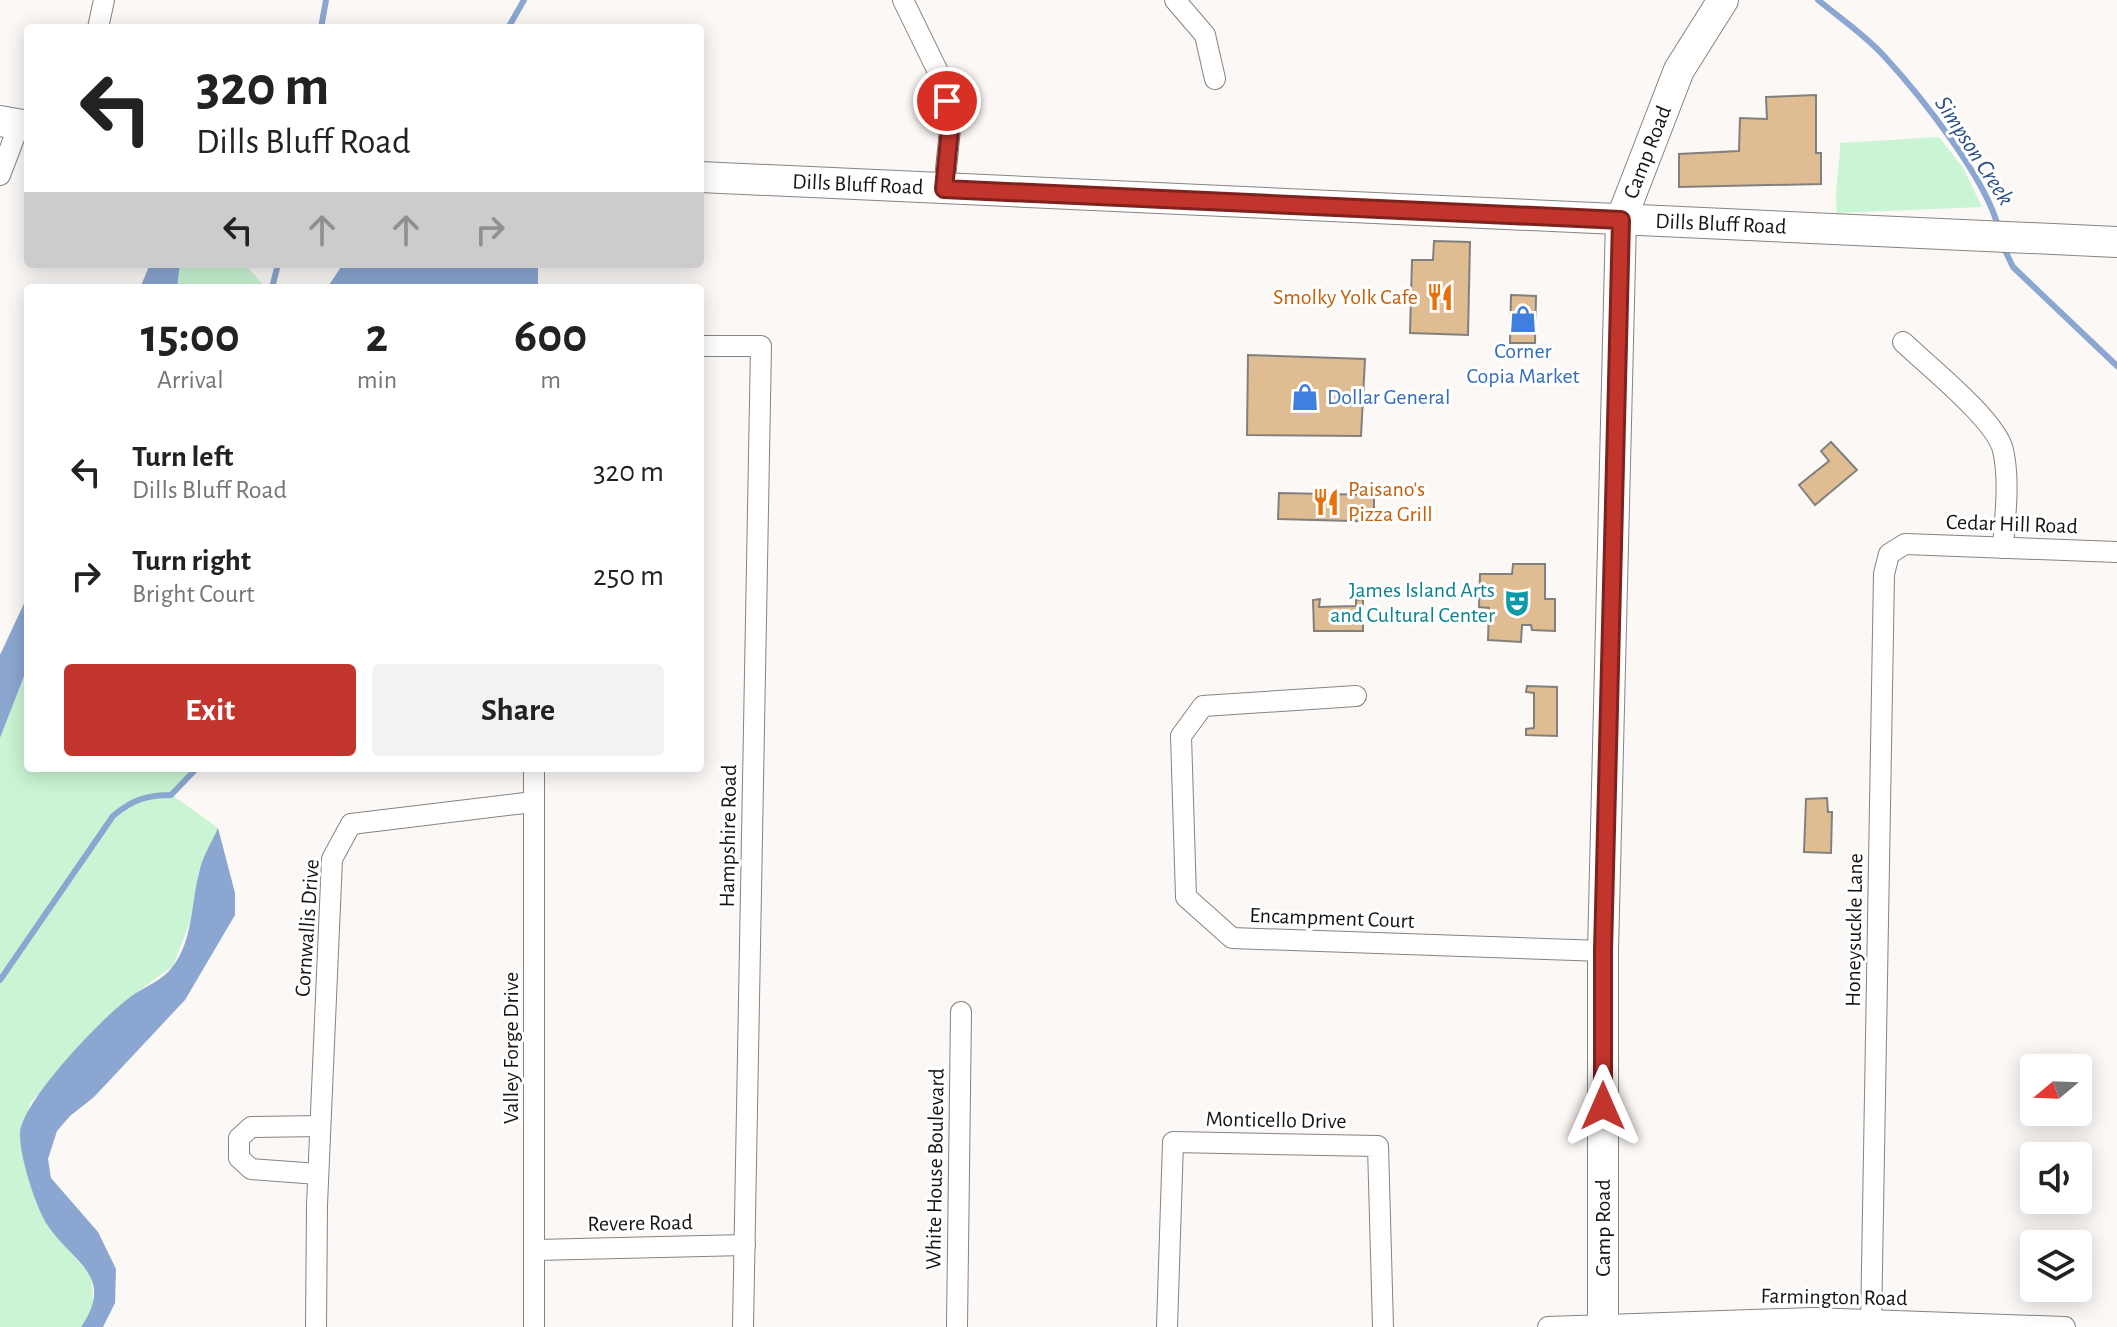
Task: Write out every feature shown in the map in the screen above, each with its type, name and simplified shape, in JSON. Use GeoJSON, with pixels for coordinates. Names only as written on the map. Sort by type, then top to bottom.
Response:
{"type":"FeatureCollection","features":[{"type":"Feature","properties":{"kind":"street"},"geometry":{"type":"LineString","coordinates":[[99,24],[104,0]]}},
{"type":"Feature","properties":{"kind":"street"},"geometry":{"type":"LineString","coordinates":[[903,0],[943,82],[951,119],[944,189]]}},
{"type":"Feature","properties":{"kind":"street"},"geometry":{"type":"LineString","coordinates":[[1175,0],[1205,35],[1215,79]]}},
{"type":"Feature","properties":{"kind":"street","name":"Camp Road"},"geometry":{"type":"LineString","coordinates":[[1603,1325],[1603,951],[1621,220],[1679,70],[1723,0]]}},
{"type":"Feature","properties":{"kind":"street"},"geometry":{"type":"LineString","coordinates":[[0,175],[16,124]]}},
{"type":"Feature","properties":{"kind":"street","name":"Dills Bluff Road"},"geometry":{"type":"LineString","coordinates":[[704,177],[2117,242]]}},
{"type":"Feature","properties":{"kind":"street"},"geometry":{"type":"LineString","coordinates":[[1903,342],[1980,414],[2003,447],[2007,497],[2003,548]]}},
{"type":"Feature","properties":{"kind":"street","name":"Hampshire Road"},"geometry":{"type":"LineString","coordinates":[[704,346],[761,346],[743,1327]]}},
{"type":"Feature","properties":{"kind":"street","name":"Cedar Hill Road"},"geometry":{"type":"LineString","coordinates":[[1905,544],[2117,552]]}},
{"type":"Feature","properties":{"kind":"street","name":"Honeysuckle Lane"},"geometry":{"type":"LineString","coordinates":[[1871,1324],[1884,574],[1889,554],[1905,544]]}},
{"type":"Feature","properties":{"kind":"street","name":"Encampment Court"},"geometry":{"type":"LineString","coordinates":[[1356,696],[1203,706],[1181,736],[1186,897],[1232,938],[1603,951]]}},
{"type":"Feature","properties":{"kind":"street","name":"Valley Forge Drive"},"geometry":{"type":"LineString","coordinates":[[534,772],[534,1327]]}},
{"type":"Feature","properties":{"kind":"street","name":"Cornwallis Drive"},"geometry":{"type":"LineString","coordinates":[[316,1327],[318,1174],[332,859],[351,824],[533,802]]}},
{"type":"Feature","properties":{"kind":"street","name":"White House Boulevard"},"geometry":{"type":"LineString","coordinates":[[957,1327],[961,1012]]}},
{"type":"Feature","properties":{"kind":"street"},"geometry":{"type":"LineString","coordinates":[[318,1174],[251,1169],[239,1158],[239,1138],[251,1127],[320,1126]]}},
{"type":"Feature","properties":{"kind":"street","name":"Monticello Drive"},"geometry":{"type":"LineString","coordinates":[[1167,1327],[1173,1142],[1378,1146],[1383,1327]]}},
{"type":"Feature","properties":{"kind":"street","name":"Revere Road"},"geometry":{"type":"LineString","coordinates":[[536,1250],[745,1245]]}},
{"type":"Feature","properties":{"kind":"street","name":"Farmington Road"},"geometry":{"type":"LineString","coordinates":[[1548,1327],[1812,1318],[1871,1324],[2065,1327]]}},
{"type":"Feature","properties":{"kind":"green space"},"geometry":{"type":"Polygon","coordinates":[[[1939,137],[1963,168],[1982,207],[1837,213],[1840,143],[1939,137]]]}},
{"type":"Feature","properties":{"kind":"green space"},"geometry":{"type":"Polygon","coordinates":[[[180,268],[248,268],[262,284],[178,284],[180,268]]]}},
{"type":"Feature","properties":{"kind":"green space"},"geometry":{"type":"Polygon","coordinates":[[[24,676],[24,772],[193,772],[172,795],[218,828],[199,870],[191,919],[173,966],[129,998],[30,1103],[21,1149],[25,1165],[47,1225],[91,1276],[94,1308],[81,1327],[0,1327],[0,738],[24,676]]]}},
{"type":"Feature","properties":{"kind":"water"},"geometry":{"type":"Polygon","coordinates":[[[148,268],[180,268],[178,284],[142,284],[148,268]]]}},
{"type":"Feature","properties":{"kind":"water"},"geometry":{"type":"Polygon","coordinates":[[[340,268],[538,268],[538,284],[330,284],[340,268]]]}},
{"type":"Feature","properties":{"kind":"water"},"geometry":{"type":"Polygon","coordinates":[[[24,604],[24,676],[0,738],[0,655],[24,604]]]}},
{"type":"Feature","properties":{"kind":"water"},"geometry":{"type":"Polygon","coordinates":[[[218,828],[235,893],[235,915],[185,1000],[94,1097],[57,1131],[48,1159],[51,1178],[98,1232],[116,1269],[115,1303],[103,1327],[81,1327],[91,1310],[93,1282],[43,1218],[25,1167],[20,1133],[34,1101],[83,1041],[116,1008],[164,976],[180,956],[188,933],[200,867],[218,828]]]}},
{"type":"Feature","properties":{"kind":"building"},"geometry":{"type":"Polygon","coordinates":[[[1816,95],[1816,153],[1821,153],[1821,184],[1679,187],[1679,154],[1739,151],[1740,118],[1767,119],[1766,97],[1816,95]]]}},
{"type":"Feature","properties":{"kind":"building","name":"Smolky Yolk Cafe"},"geometry":{"type":"Polygon","coordinates":[[[1434,241],[1470,242],[1468,335],[1410,333],[1412,260],[1433,260],[1434,241]]]}},
{"type":"Feature","properties":{"kind":"building","name":"Corner Copia Market"},"geometry":{"type":"Polygon","coordinates":[[[1511,295],[1536,296],[1535,343],[1510,343],[1511,295]]]}},
{"type":"Feature","properties":{"kind":"building","name":"Dollar General"},"geometry":{"type":"Polygon","coordinates":[[[1248,355],[1365,359],[1361,436],[1247,435],[1248,355]]]}},
{"type":"Feature","properties":{"kind":"building"},"geometry":{"type":"Polygon","coordinates":[[[1831,442],[1857,470],[1815,505],[1799,485],[1829,461],[1821,451],[1831,442]]]}},
{"type":"Feature","properties":{"kind":"building","name":"Paisano's Pizza Grill"},"geometry":{"type":"Polygon","coordinates":[[[1279,493],[1374,495],[1374,511],[1388,510],[1389,522],[1278,519],[1279,493]]]}},
{"type":"Feature","properties":{"kind":"building","name":"James Island Arts and Cultural Center"},"geometry":{"type":"Polygon","coordinates":[[[1513,564],[1545,564],[1545,599],[1555,599],[1555,631],[1532,630],[1531,625],[1522,625],[1521,642],[1488,640],[1489,608],[1479,607],[1480,574],[1512,574],[1513,564]]]}},
{"type":"Feature","properties":{"kind":"building"},"geometry":{"type":"Polygon","coordinates":[[[1320,599],[1319,607],[1356,606],[1356,600],[1363,599],[1363,631],[1314,631],[1313,600],[1320,599]]]}},
{"type":"Feature","properties":{"kind":"building"},"geometry":{"type":"Polygon","coordinates":[[[1527,686],[1557,687],[1557,736],[1526,735],[1526,729],[1534,728],[1534,693],[1526,692],[1527,686]]]}},
{"type":"Feature","properties":{"kind":"building"},"geometry":{"type":"Polygon","coordinates":[[[1827,798],[1828,812],[1832,812],[1831,853],[1804,852],[1806,799],[1827,798]]]}},
{"type":"Feature","properties":{"kind":"waterway"},"geometry":{"type":"LineString","coordinates":[[322,24],[326,0]]}},
{"type":"Feature","properties":{"kind":"waterway","name":"Simpson Creek"},"geometry":{"type":"LineString","coordinates":[[510,24],[524,0]]}},
{"type":"Feature","properties":{"kind":"waterway","name":"Simpson Creek"},"geometry":{"type":"LineString","coordinates":[[1818,0],[1877,48],[1933,115],[1981,187],[1999,230]]}},
{"type":"Feature","properties":{"kind":"waterway","name":"Simpson Creek"},"geometry":{"type":"LineString","coordinates":[[2002,244],[2013,267],[2117,366]]}},
{"type":"Feature","properties":{"kind":"waterway"},"geometry":{"type":"LineString","coordinates":[[273,284],[277,268]]}},
{"type":"Feature","properties":{"kind":"waterway","name":"Simpson Creek"},"geometry":{"type":"LineString","coordinates":[[0,980],[113,816],[140,800],[171,795],[193,772]]}},
{"type":"Feature","properties":{"kind":"place","name":"Smolky Yolk Cafe"},"geometry":{"type":"Point","coordinates":[1440,297]}},
{"type":"Feature","properties":{"kind":"place","name":"Corner Copia Market"},"geometry":{"type":"Point","coordinates":[1523,319]}},
{"type":"Feature","properties":{"kind":"place","name":"Dollar General"},"geometry":{"type":"Point","coordinates":[1305,397]}},
{"type":"Feature","properties":{"kind":"place","name":"Paisano's Pizza Grill"},"geometry":{"type":"Point","coordinates":[1326,502]}},
{"type":"Feature","properties":{"kind":"place","name":"James Island Arts and Cultural Center"},"geometry":{"type":"Point","coordinates":[1517,603]}},
{"type":"Feature","properties":{"kind":"route"},"geometry":{"type":"LineString","coordinates":[[947,101],[951,119],[944,189],[1621,220],[1603,951],[1603,1106]]}}]}
